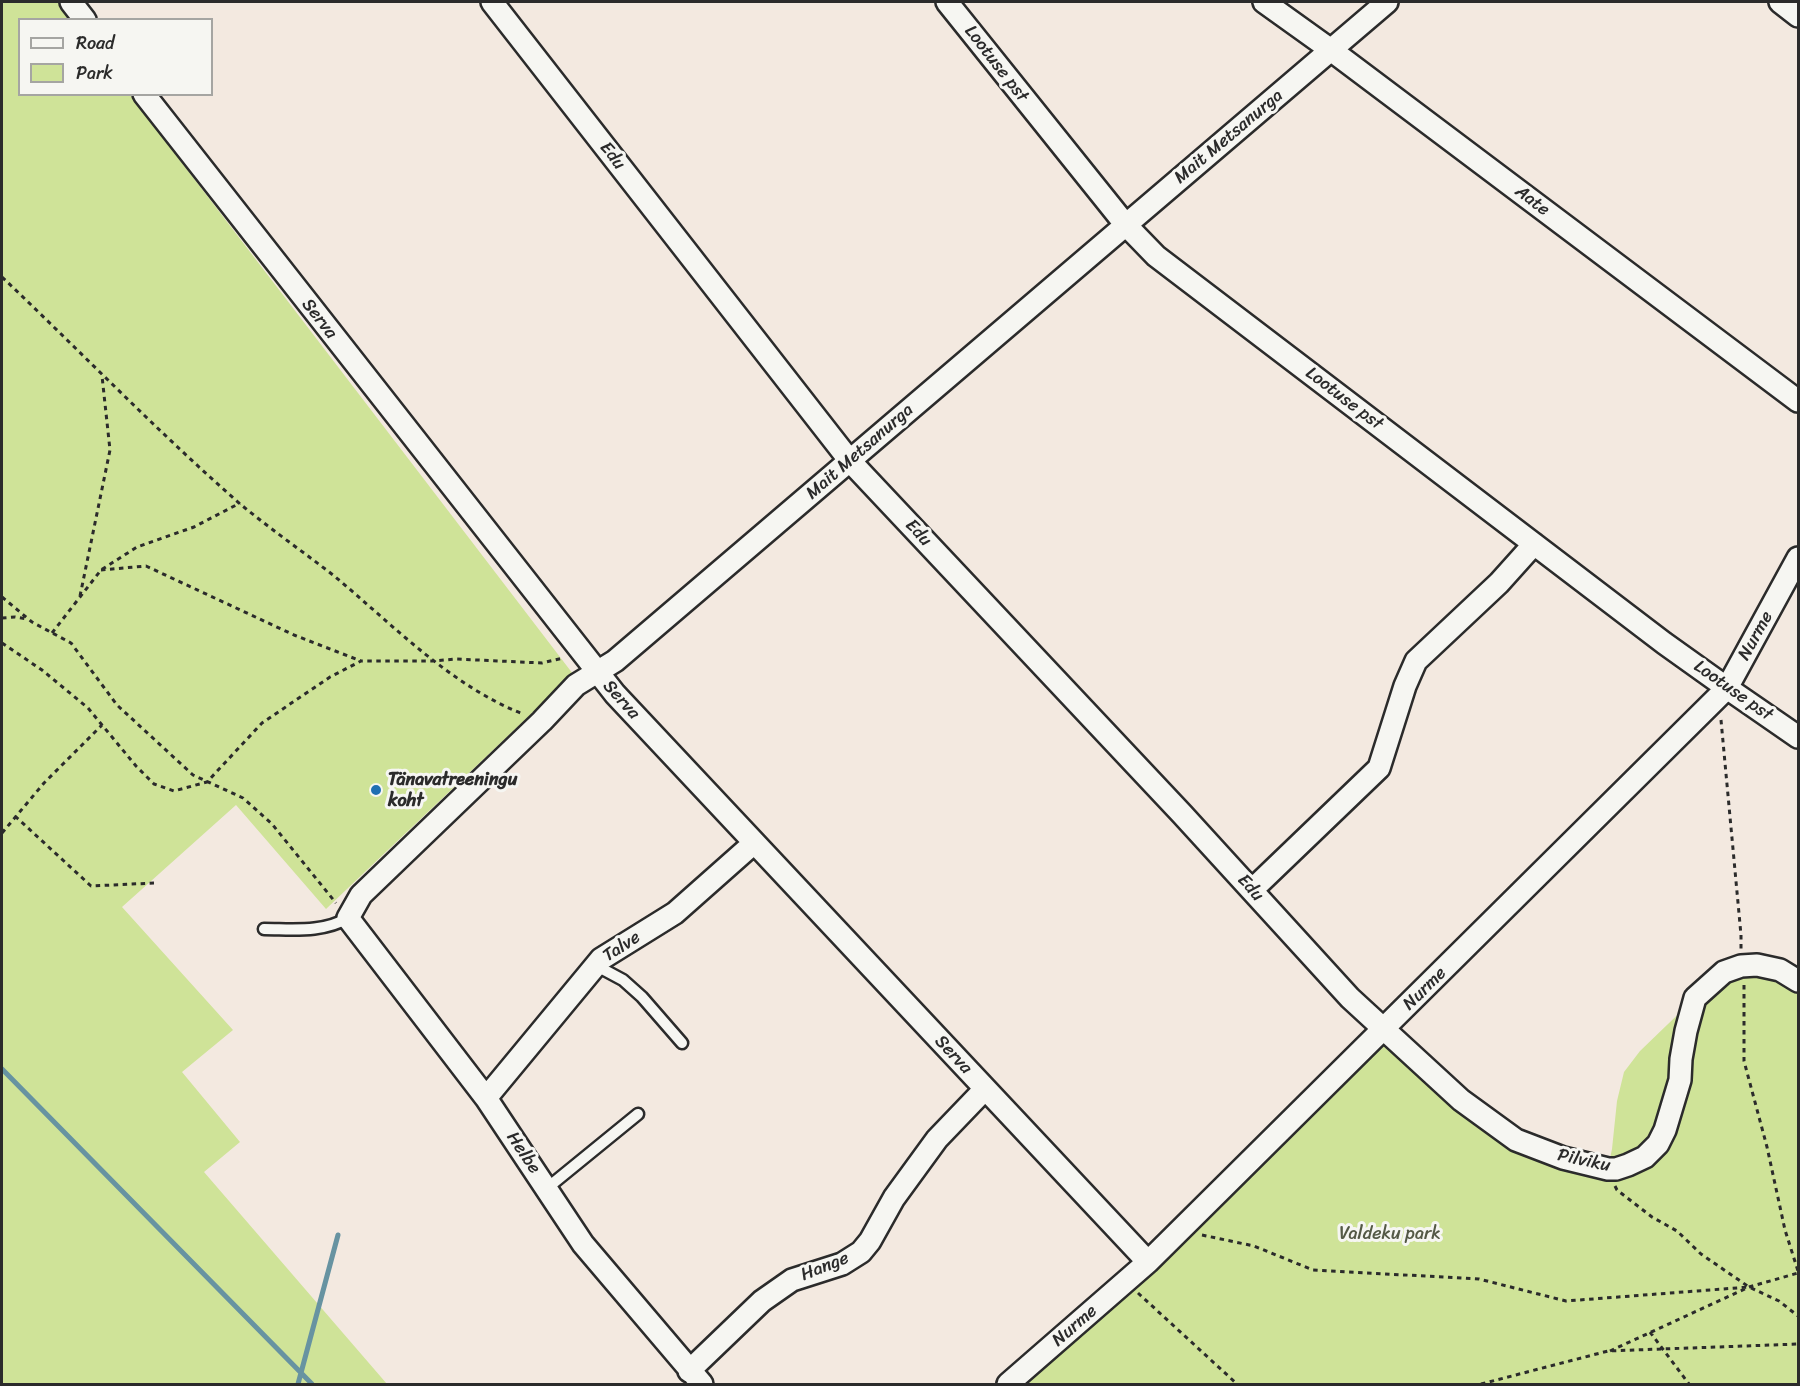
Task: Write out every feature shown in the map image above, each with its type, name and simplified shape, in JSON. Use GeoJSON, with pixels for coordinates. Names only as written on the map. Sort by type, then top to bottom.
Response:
{"type":"FeatureCollection","features":[{"type":"Feature","properties":{"kind":"street"},"geometry":{"type":"LineString","coordinates":[[71,2],[83,18]]}},
{"type":"Feature","properties":{"kind":"street","name":"Edu"},"geometry":{"type":"LineString","coordinates":[[492,2],[850,461],[1252,890],[1350,998],[1385,1029]]}},
{"type":"Feature","properties":{"kind":"street","name":"Lootuse pst"},"geometry":{"type":"LineString","coordinates":[[947,2],[1125,224],[1156,256],[1534,544],[1723,693],[1798,737]]}},
{"type":"Feature","properties":{"kind":"street","name":"Aate"},"geometry":{"type":"LineString","coordinates":[[1264,2],[1798,401]]}},
{"type":"Feature","properties":{"kind":"street","name":"Mait Metsanurga"},"geometry":{"type":"LineString","coordinates":[[348,918],[361,895],[542,721],[576,685],[615,661],[1387,2]]}},
{"type":"Feature","properties":{"kind":"street"},"geometry":{"type":"LineString","coordinates":[[1780,2],[1798,16]]}},
{"type":"Feature","properties":{"kind":"street","name":"Serva"},"geometry":{"type":"LineString","coordinates":[[146,96],[615,694],[1148,1262]]}},
{"type":"Feature","properties":{"kind":"street"},"geometry":{"type":"LineString","coordinates":[[1252,890],[1380,768],[1405,686],[1416,661],[1499,583],[1534,544]]}},
{"type":"Feature","properties":{"kind":"street","name":"Nurme"},"geometry":{"type":"LineString","coordinates":[[1008,1384],[1148,1262],[1723,693],[1798,558]]}},
{"type":"Feature","properties":{"kind":"street","name":"Talve"},"geometry":{"type":"LineString","coordinates":[[486,1098],[601,959],[675,913],[754,843]]}},
{"type":"Feature","properties":{"kind":"street","name":"Helbe"},"geometry":{"type":"LineString","coordinates":[[348,918],[486,1098],[583,1244],[695,1378]]}},
{"type":"Feature","properties":{"kind":"street"},"geometry":{"type":"LineString","coordinates":[[1742,973],[1757,965],[1780,970],[1798,981]]}},
{"type":"Feature","properties":{"kind":"street","name":"Pilviku"},"geometry":{"type":"LineString","coordinates":[[1385,1029],[1461,1100],[1516,1140],[1563,1158],[1616,1169],[1628,1166],[1645,1157],[1658,1144],[1665,1130],[1680,1080],[1686,1031],[1695,998],[1724,972],[1742,973]]}},
{"type":"Feature","properties":{"kind":"street","name":"Hange"},"geometry":{"type":"LineString","coordinates":[[695,1378],[762,1301],[792,1280],[842,1264],[861,1252],[870,1241],[894,1198],[937,1139],[985,1089]]}},
{"type":"Feature","properties":{"kind":"lane"},"geometry":{"type":"LineString","coordinates":[[264,929],[320,929],[348,918]]}},
{"type":"Feature","properties":{"kind":"lane"},"geometry":{"type":"LineString","coordinates":[[595,965],[622,980],[642,997],[681,1043]]}},
{"type":"Feature","properties":{"kind":"lane"},"geometry":{"type":"LineString","coordinates":[[546,1189],[638,1114]]}},
{"type":"Feature","properties":{"kind":"path"},"geometry":{"type":"LineString","coordinates":[[2,277],[102,376],[240,503],[332,575],[434,662],[501,705],[542,721]]}},
{"type":"Feature","properties":{"kind":"path"},"geometry":{"type":"LineString","coordinates":[[80,598],[110,450],[102,376]]}},
{"type":"Feature","properties":{"kind":"path"},"geometry":{"type":"LineString","coordinates":[[52,633],[101,570],[137,547],[194,527],[240,503]]}},
{"type":"Feature","properties":{"kind":"path"},"geometry":{"type":"LineString","coordinates":[[101,570],[146,566],[294,635],[361,661],[434,662],[456,659],[542,663],[583,654]]}},
{"type":"Feature","properties":{"kind":"path"},"geometry":{"type":"LineString","coordinates":[[2,597],[29,620],[71,644],[117,705],[193,775],[243,798],[272,824],[348,918]]}},
{"type":"Feature","properties":{"kind":"path"},"geometry":{"type":"LineString","coordinates":[[2,618],[15,617],[29,620]]}},
{"type":"Feature","properties":{"kind":"path"},"geometry":{"type":"LineString","coordinates":[[2,643],[42,670],[88,708],[154,784],[174,792],[207,782],[262,723],[330,677],[361,661]]}},
{"type":"Feature","properties":{"kind":"path"},"geometry":{"type":"LineString","coordinates":[[1481,1384],[1608,1351],[1749,1287],[1798,1272],[1785,1230],[1767,1147],[1744,1061],[1741,935],[1723,693]]}},
{"type":"Feature","properties":{"kind":"path"},"geometry":{"type":"LineString","coordinates":[[2,833],[44,783],[102,725]]}},
{"type":"Feature","properties":{"kind":"path"},"geometry":{"type":"LineString","coordinates":[[15,816],[91,886],[154,883]]}},
{"type":"Feature","properties":{"kind":"path"},"geometry":{"type":"LineString","coordinates":[[1608,1169],[1617,1190],[1652,1217],[1677,1231],[1701,1254],[1749,1287],[1779,1301],[1798,1316]]}},
{"type":"Feature","properties":{"kind":"path"},"geometry":{"type":"LineString","coordinates":[[1180,1230],[1254,1246],[1313,1270],[1479,1279],[1566,1301],[1749,1287]]}},
{"type":"Feature","properties":{"kind":"path"},"geometry":{"type":"LineString","coordinates":[[1126,1281],[1237,1384]]}},
{"type":"Feature","properties":{"kind":"path"},"geometry":{"type":"LineString","coordinates":[[1650,1332],[1689,1384]]}},
{"type":"Feature","properties":{"kind":"path"},"geometry":{"type":"LineString","coordinates":[[1608,1351],[1798,1344]]}},
{"type":"Feature","properties":{"kind":"green space"},"geometry":{"type":"Polygon","coordinates":[[[2,2],[58,2],[71,18],[18,18],[18,96],[131,96],[573,674],[326,909],[236,805],[122,907],[233,1030],[182,1072],[240,1142],[204,1172],[387,1384],[2,1384],[2,2]]]}},
{"type":"Feature","properties":{"kind":"green space","name":"Valdeku park"},"geometry":{"type":"Polygon","coordinates":[[[1741,966],[1798,981],[1798,1384],[1008,1384],[1385,1029],[1516,1140],[1608,1168],[1617,1101],[1624,1072],[1640,1051],[1695,998],[1741,966]]]}},
{"type":"Feature","properties":{"kind":"waterway"},"geometry":{"type":"LineString","coordinates":[[2,1069],[312,1384]]}},
{"type":"Feature","properties":{"kind":"waterway"},"geometry":{"type":"LineString","coordinates":[[298,1384],[338,1235]]}},
{"type":"Feature","properties":{"kind":"place","name":"Tänavatreeningu koht"},"geometry":{"type":"Point","coordinates":[376,790]}}]}
